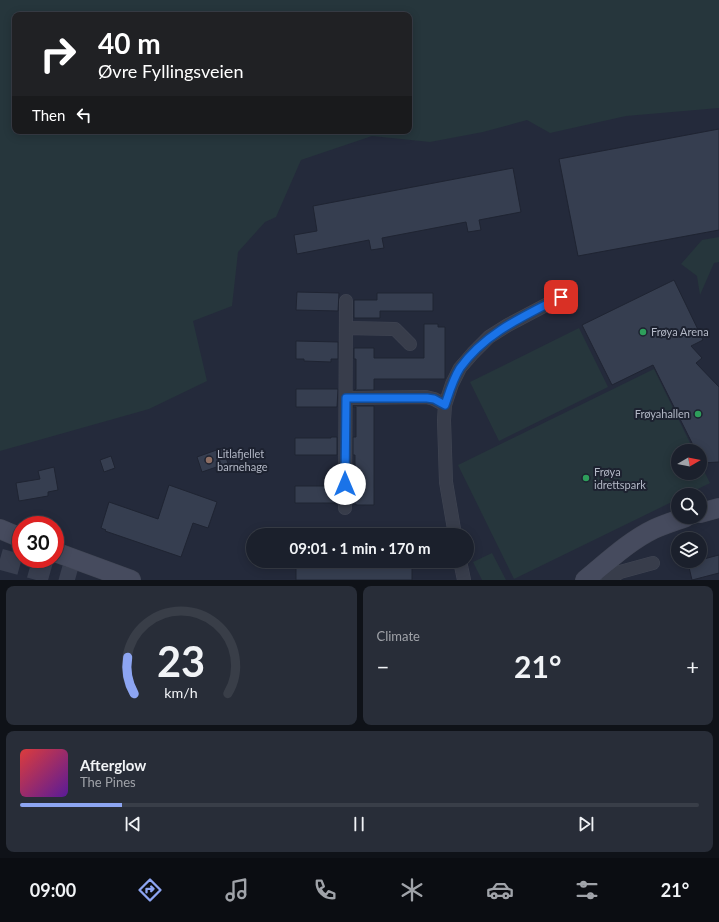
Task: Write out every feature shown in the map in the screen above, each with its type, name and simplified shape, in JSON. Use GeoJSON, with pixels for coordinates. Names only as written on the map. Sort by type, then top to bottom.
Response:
{"type":"FeatureCollection","features":[{"type":"Feature","properties":{"kind":"main road"},"geometry":{"type":"LineString","coordinates":[[707,511],[719,508]]}},
{"type":"Feature","properties":{"kind":"main road"},"geometry":{"type":"LineString","coordinates":[[585,580],[641,536],[671,522]]}},
{"type":"Feature","properties":{"kind":"main road"},"geometry":{"type":"LineString","coordinates":[[0,529],[12,534]]}},
{"type":"Feature","properties":{"kind":"main road"},"geometry":{"type":"LineString","coordinates":[[64,555],[132,580]]}},
{"type":"Feature","properties":{"kind":"street"},"geometry":{"type":"LineString","coordinates":[[454,528],[446,482],[444,420],[445,405],[452,384],[460,368],[489,337],[508,325],[561,297]]}},
{"type":"Feature","properties":{"kind":"street"},"geometry":{"type":"LineString","coordinates":[[345,508],[346,301]]}},
{"type":"Feature","properties":{"kind":"street"},"geometry":{"type":"LineString","coordinates":[[346,328],[395,330],[410,344]]}},
{"type":"Feature","properties":{"kind":"street"},"geometry":{"type":"LineString","coordinates":[[346,398],[427,398],[434,399],[445,405]]}},
{"type":"Feature","properties":{"kind":"street"},"geometry":{"type":"LineString","coordinates":[[608,580],[620,572],[653,563]]}},
{"type":"Feature","properties":{"kind":"street"},"geometry":{"type":"LineString","coordinates":[[461,568],[464,580]]}},
{"type":"Feature","properties":{"kind":"shaded area"},"geometry":{"type":"Polygon","coordinates":[[[0,0],[719,0],[719,108],[626,116],[550,133],[527,120],[483,132],[430,142],[372,136],[301,160],[276,217],[265,222],[238,252],[232,306],[193,321],[207,381],[149,409],[0,451],[0,0]]]}},
{"type":"Feature","properties":{"kind":"shaded area"},"geometry":{"type":"Polygon","coordinates":[[[719,237],[719,262],[714,263],[700,295],[697,276],[681,264],[702,240],[719,237]]]}},
{"type":"Feature","properties":{"kind":"shaded area"},"geometry":{"type":"Polygon","coordinates":[[[579,328],[608,387],[499,441],[470,382],[579,328]]]}},
{"type":"Feature","properties":{"kind":"shaded area","name":"Frøya idrettspark"},"geometry":{"type":"Polygon","coordinates":[[[654,369],[691,444],[671,444],[671,480],[707,480],[707,477],[710,483],[700,488],[671,488],[671,502],[514,579],[458,465],[654,369]]]}},
{"type":"Feature","properties":{"kind":"shaded area"},"geometry":{"type":"Polygon","coordinates":[[[492,553],[506,580],[482,580],[474,562],[492,553]]]}},
{"type":"Feature","properties":{"kind":"building"},"geometry":{"type":"Polygon","coordinates":[[[719,129],[719,230],[578,256],[559,159],[719,129]]]}},
{"type":"Feature","properties":{"kind":"building"},"geometry":{"type":"Polygon","coordinates":[[[513,168],[521,212],[479,220],[481,230],[468,232],[466,222],[382,238],[384,248],[371,250],[369,240],[297,254],[294,235],[317,231],[313,206],[513,168]]]}},
{"type":"Feature","properties":{"kind":"building","name":"Frøya Arena"},"geometry":{"type":"Polygon","coordinates":[[[674,280],[703,340],[691,346],[702,358],[696,363],[719,387],[719,462],[707,463],[707,444],[692,444],[653,365],[612,385],[582,325],[674,280]]]}},
{"type":"Feature","properties":{"kind":"building"},"geometry":{"type":"Polygon","coordinates":[[[297,292],[339,293],[338,311],[296,310],[297,292]]]}},
{"type":"Feature","properties":{"kind":"building"},"geometry":{"type":"Polygon","coordinates":[[[377,293],[433,293],[433,311],[380,311],[380,318],[354,318],[354,300],[377,300],[377,293]]]}},
{"type":"Feature","properties":{"kind":"building"},"geometry":{"type":"Polygon","coordinates":[[[424,324],[438,324],[438,327],[445,327],[445,379],[374,379],[374,390],[354,390],[356,389],[356,359],[354,359],[354,348],[374,348],[374,358],[424,358],[424,324]]]}},
{"type":"Feature","properties":{"kind":"building"},"geometry":{"type":"Polygon","coordinates":[[[296,341],[338,342],[338,359],[331,359],[331,362],[304,361],[304,359],[296,359],[296,341]]]}},
{"type":"Feature","properties":{"kind":"building"},"geometry":{"type":"Polygon","coordinates":[[[296,389],[338,389],[337,407],[296,407],[296,389]]]}},
{"type":"Feature","properties":{"kind":"building"},"geometry":{"type":"Polygon","coordinates":[[[353,406],[374,406],[374,505],[353,504],[353,485],[355,485],[355,455],[353,455],[353,437],[356,437],[356,407],[353,406]]]}},
{"type":"Feature","properties":{"kind":"building"},"geometry":{"type":"Polygon","coordinates":[[[337,437],[337,455],[295,455],[295,438],[337,437]]]}},
{"type":"Feature","properties":{"kind":"building"},"geometry":{"type":"Polygon","coordinates":[[[222,448],[228,463],[202,472],[197,457],[222,448]]]}},
{"type":"Feature","properties":{"kind":"building"},"geometry":{"type":"Polygon","coordinates":[[[111,456],[115,468],[104,472],[100,460],[111,456]]]}},
{"type":"Feature","properties":{"kind":"building"},"geometry":{"type":"Polygon","coordinates":[[[54,467],[58,490],[48,492],[48,496],[19,501],[16,483],[40,479],[38,471],[54,467]]]}},
{"type":"Feature","properties":{"kind":"building"},"geometry":{"type":"Polygon","coordinates":[[[169,485],[217,502],[208,528],[193,523],[181,557],[105,531],[106,530],[101,528],[109,502],[158,519],[169,485]]]}},
{"type":"Feature","properties":{"kind":"building"},"geometry":{"type":"Polygon","coordinates":[[[337,485],[337,503],[295,503],[295,486],[337,485]]]}},
{"type":"Feature","properties":{"kind":"building"},"geometry":{"type":"Polygon","coordinates":[[[719,555],[719,573],[692,580],[689,568],[707,568],[707,558],[719,555]]]}},
{"type":"Feature","properties":{"kind":"building"},"geometry":{"type":"Polygon","coordinates":[[[296,568],[412,568],[412,580],[296,580],[296,568]]]}},
{"type":"Feature","properties":{"kind":"tunnel"},"geometry":{"type":"LineString","coordinates":[[0,559],[75,580]]}},
{"type":"Feature","properties":{"kind":"place","name":"Frøya Arena"},"geometry":{"type":"Point","coordinates":[643,332]}},
{"type":"Feature","properties":{"kind":"place","name":"Frøyahallen"},"geometry":{"type":"Point","coordinates":[698,414]}},
{"type":"Feature","properties":{"kind":"place","name":"Litlafjellet barnehage"},"geometry":{"type":"Point","coordinates":[209,460]}},
{"type":"Feature","properties":{"kind":"place","name":"Frøya idrettspark"},"geometry":{"type":"Point","coordinates":[586,478]}},
{"type":"Feature","properties":{"kind":"route"},"geometry":{"type":"LineString","coordinates":[[345,484],[346,398],[427,398],[434,399],[445,405],[452,384],[460,368],[489,337],[530,312],[561,297]]}}]}
